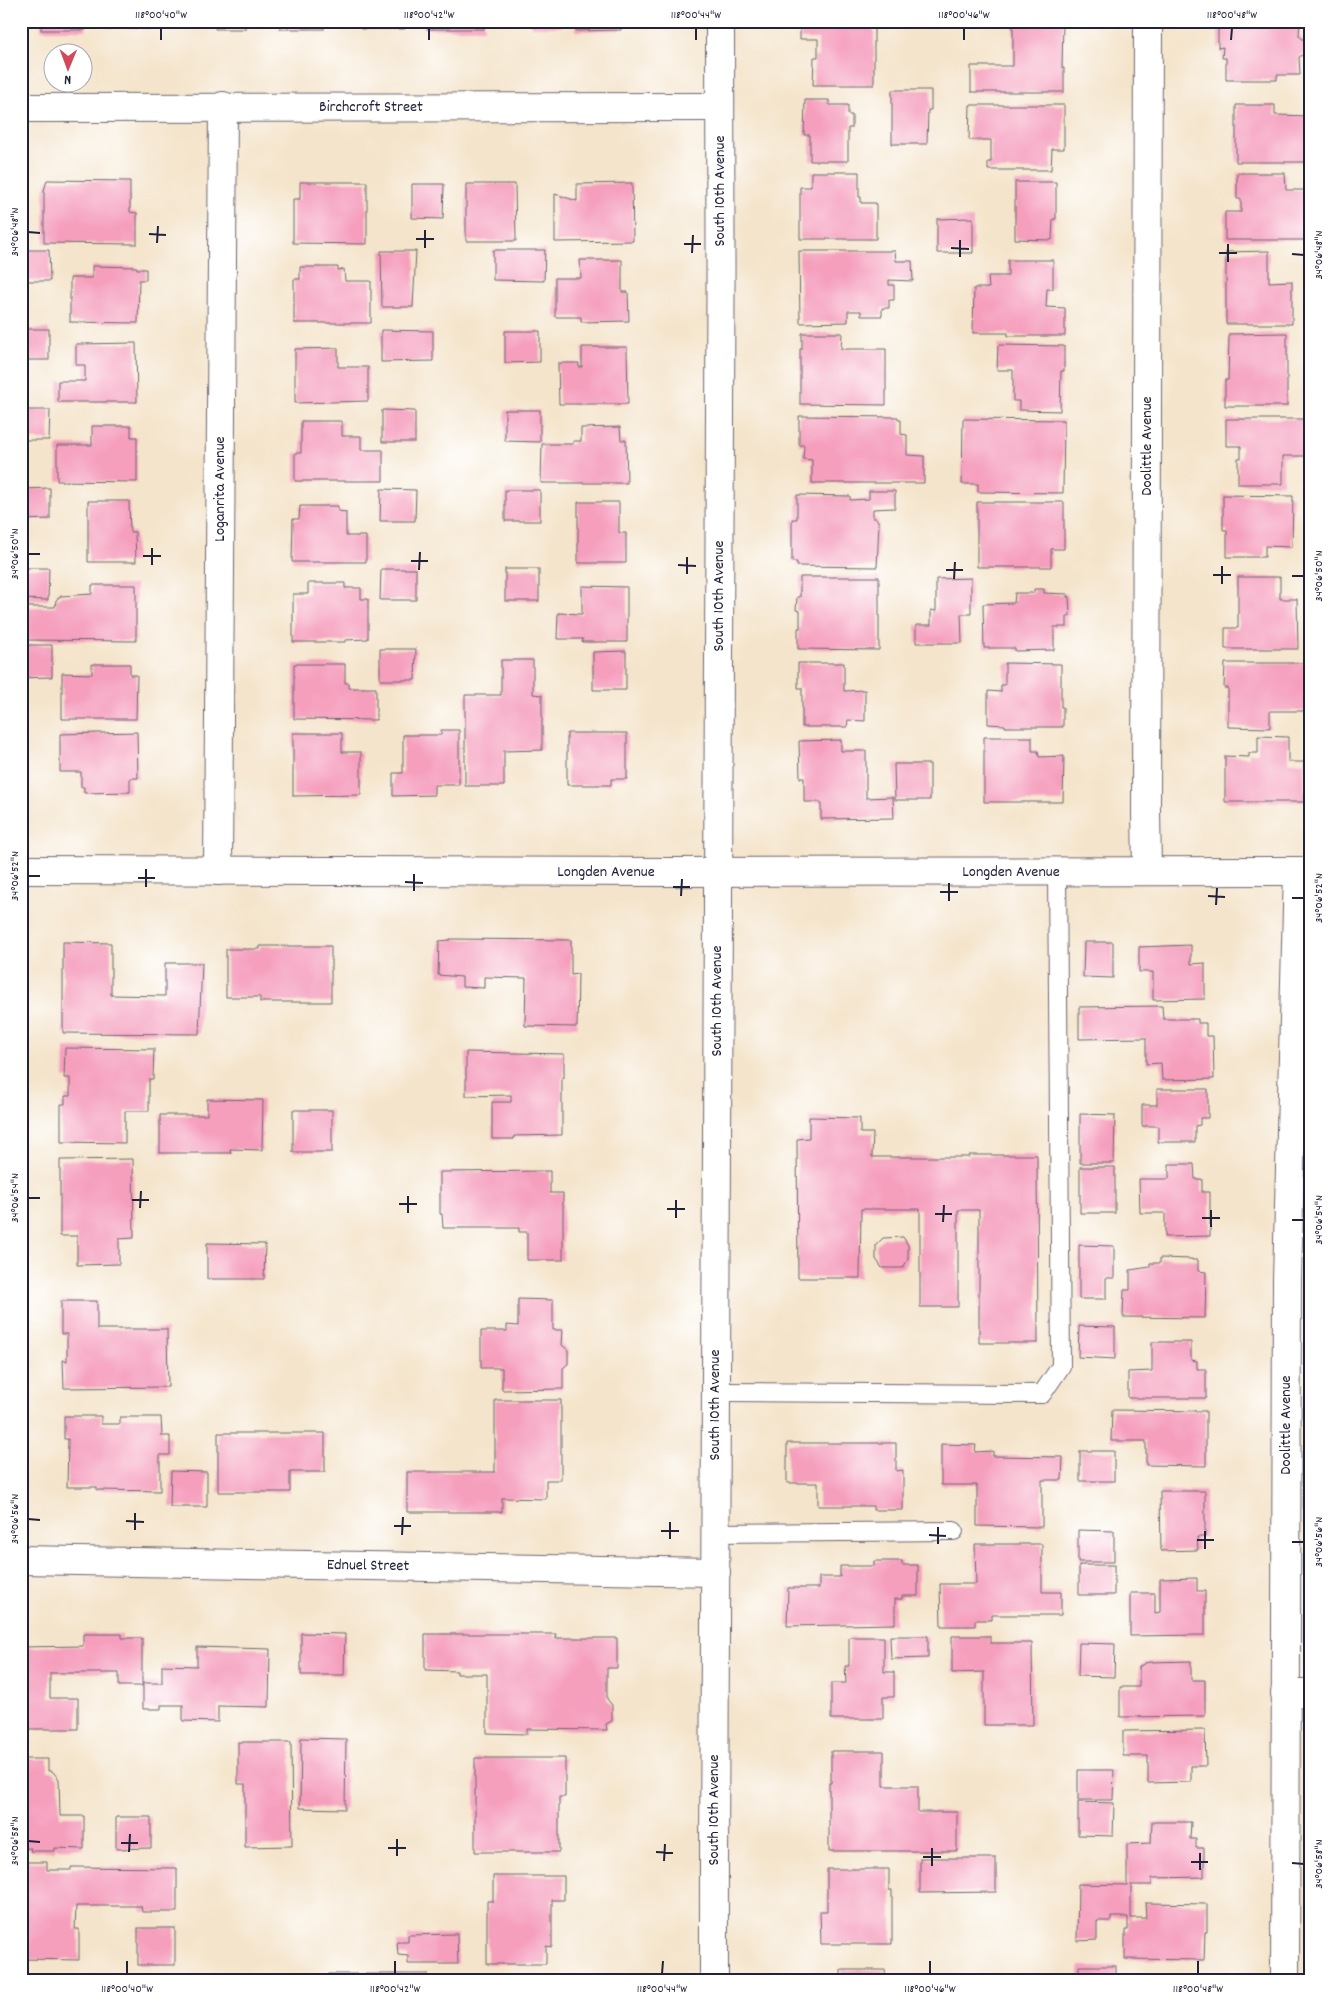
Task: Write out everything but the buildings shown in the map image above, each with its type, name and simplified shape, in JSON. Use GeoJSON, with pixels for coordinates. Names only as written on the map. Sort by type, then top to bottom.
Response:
{"type":"FeatureCollection","features":[{"type":"Feature","properties":{"kind":"street","name":"South 10th Avenue"},"geometry":{"type":"LineString","coordinates":[[714,1980],[716,1572],[714,1533],[719,872],[720,21]]}},
{"type":"Feature","properties":{"kind":"street","name":"Doolittle Avenue"},"geometry":{"type":"LineString","coordinates":[[1148,21],[1146,781],[1148,870]]}},
{"type":"Feature","properties":{"kind":"street","name":"Birchcroft Street"},"geometry":{"type":"LineString","coordinates":[[21,108],[223,106],[720,108]]}},
{"type":"Feature","properties":{"kind":"street","name":"Loganrita Avenue"},"geometry":{"type":"LineString","coordinates":[[218,871],[223,106]]}},
{"type":"Feature","properties":{"kind":"street","name":"Longden Avenue"},"geometry":{"type":"LineString","coordinates":[[21,870],[1304,871]]}},
{"type":"Feature","properties":{"kind":"street","name":"Doolittle Avenue"},"geometry":{"type":"LineString","coordinates":[[1284,1980],[1298,1694],[1299,1280],[1304,871]]}},
{"type":"Feature","properties":{"kind":"street","name":"Ednuel Street"},"geometry":{"type":"LineString","coordinates":[[21,1560],[716,1572]]}},
{"type":"Feature","properties":{"kind":"lane"},"geometry":{"type":"LineString","coordinates":[[715,1392],[1042,1394],[1061,1366],[1057,872]]}},
{"type":"Feature","properties":{"kind":"lane"},"geometry":{"type":"LineString","coordinates":[[714,1533],[954,1531]]}}]}
